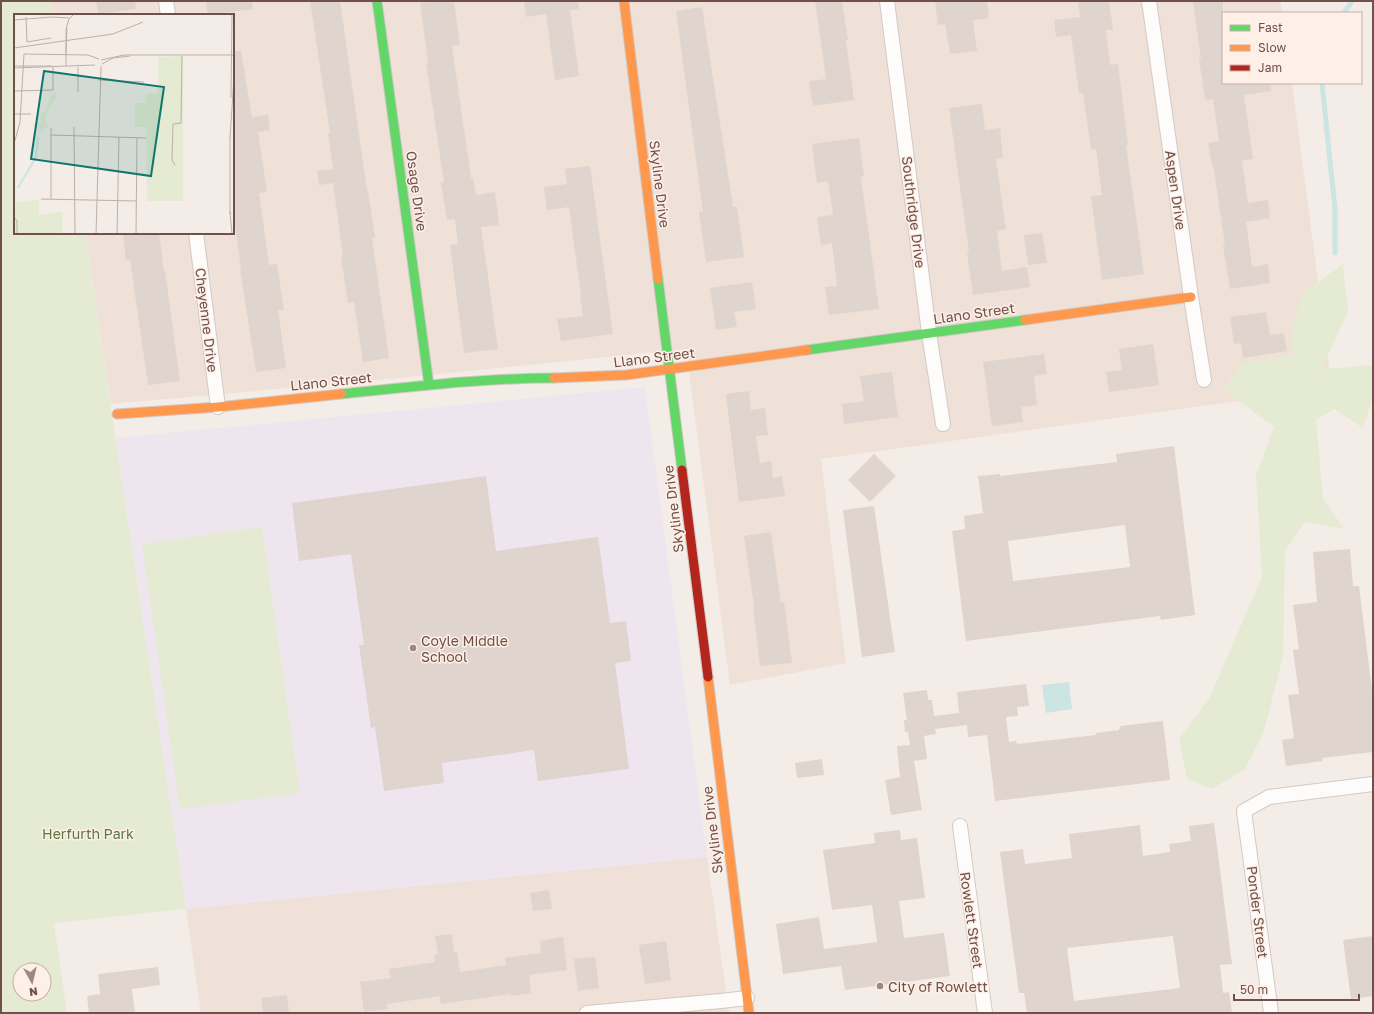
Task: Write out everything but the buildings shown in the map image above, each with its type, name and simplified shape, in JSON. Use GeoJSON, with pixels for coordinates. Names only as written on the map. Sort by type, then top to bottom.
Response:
{"type":"FeatureCollection","features":[{"type":"Feature","properties":{"kind":"street"},"geometry":{"type":"LineString","coordinates":[[166,1],[168,14]]}},
{"type":"Feature","properties":{"kind":"street","name":"Osage Drive"},"geometry":{"type":"LineString","coordinates":[[378,1],[429,385]]}},
{"type":"Feature","properties":{"kind":"street","name":"Skyline Drive"},"geometry":{"type":"LineString","coordinates":[[624,1],[749,1013]]}},
{"type":"Feature","properties":{"kind":"street","name":"Southridge Drive"},"geometry":{"type":"LineString","coordinates":[[887,1],[929,333],[943,424]]}},
{"type":"Feature","properties":{"kind":"street","name":"Aspen Drive"},"geometry":{"type":"LineString","coordinates":[[1149,1],[1204,380]]}},
{"type":"Feature","properties":{"kind":"street","name":"Cheyenne Drive"},"geometry":{"type":"LineString","coordinates":[[196,234],[218,406]]}},
{"type":"Feature","properties":{"kind":"street","name":"Llano Street"},"geometry":{"type":"LineString","coordinates":[[116,414],[516,378],[571,378],[626,375],[1191,297]]}},
{"type":"Feature","properties":{"kind":"street","name":"Ponder Street"},"geometry":{"type":"LineString","coordinates":[[1271,1013],[1244,811],[1269,797],[1373,784]]}},
{"type":"Feature","properties":{"kind":"street","name":"Rowlett Street"},"geometry":{"type":"LineString","coordinates":[[960,826],[985,1013]]}},
{"type":"Feature","properties":{"kind":"street"},"geometry":{"type":"LineString","coordinates":[[587,1013],[747,998]]}},
{"type":"Feature","properties":{"kind":"shaded area"},"geometry":{"type":"Polygon","coordinates":[[[50,1],[1281,1],[1282,12],[1222,12],[1222,84],[1292,84],[1332,388],[821,459],[846,663],[730,685],[686,349],[399,378],[111,404],[85,234],[234,234],[234,14],[53,14],[50,1]]]}},
{"type":"Feature","properties":{"kind":"shaded area","name":"Coyle Middle School"},"geometry":{"type":"Polygon","coordinates":[[[645,387],[707,857],[186,909],[116,438],[645,387]]]}},
{"type":"Feature","properties":{"kind":"shaded area"},"geometry":{"type":"Polygon","coordinates":[[[707,857],[729,1013],[201,1013],[186,909],[707,857]]]}},
{"type":"Feature","properties":{"kind":"green space","name":"Herfurth Park"},"geometry":{"type":"Polygon","coordinates":[[[1,1],[50,1],[53,14],[14,14],[14,234],[85,234],[186,909],[54,923],[67,1013],[1,1013],[1,1]]]}},
{"type":"Feature","properties":{"kind":"green space"},"geometry":{"type":"Polygon","coordinates":[[[1343,264],[1348,311],[1322,369],[1373,365],[1373,397],[1363,428],[1334,409],[1316,420],[1323,498],[1344,529],[1305,522],[1285,551],[1283,657],[1263,734],[1245,769],[1212,789],[1187,779],[1179,739],[1209,699],[1262,577],[1256,475],[1274,427],[1223,389],[1242,363],[1293,355],[1290,343],[1301,295],[1343,264]]]}},
{"type":"Feature","properties":{"kind":"green space"},"geometry":{"type":"Polygon","coordinates":[[[262,527],[300,793],[180,809],[142,544],[262,527]]]}},
{"type":"Feature","properties":{"kind":"water"},"geometry":{"type":"Polygon","coordinates":[[[1069,682],[1072,709],[1046,713],[1042,685],[1069,682]]]}},
{"type":"Feature","properties":{"kind":"waterway"},"geometry":{"type":"LineString","coordinates":[[1345,12],[1352,1]]}},
{"type":"Feature","properties":{"kind":"waterway"},"geometry":{"type":"LineString","coordinates":[[1322,84],[1335,209],[1335,253]]}},
{"type":"Feature","properties":{"kind":"traffic: fast"},"geometry":{"type":"LineString","coordinates":[[377,1],[429,385]]}},
{"type":"Feature","properties":{"kind":"traffic: fast"},"geometry":{"type":"LineString","coordinates":[[658,279],[682,470]]}},
{"type":"Feature","properties":{"kind":"traffic: fast"},"geometry":{"type":"LineString","coordinates":[[807,350],[1025,320]]}},
{"type":"Feature","properties":{"kind":"traffic: fast"},"geometry":{"type":"LineString","coordinates":[[341,394],[474,381],[554,378]]}},
{"type":"Feature","properties":{"kind":"traffic: slow"},"geometry":{"type":"LineString","coordinates":[[624,1],[658,279]]}},
{"type":"Feature","properties":{"kind":"traffic: slow"},"geometry":{"type":"LineString","coordinates":[[1025,320],[1191,297]]}},
{"type":"Feature","properties":{"kind":"traffic: slow"},"geometry":{"type":"LineString","coordinates":[[554,378],[626,375],[807,350]]}},
{"type":"Feature","properties":{"kind":"traffic: slow"},"geometry":{"type":"LineString","coordinates":[[117,414],[218,407],[341,394]]}},
{"type":"Feature","properties":{"kind":"traffic: slow"},"geometry":{"type":"LineString","coordinates":[[708,677],[749,1013]]}},
{"type":"Feature","properties":{"kind":"traffic: jam"},"geometry":{"type":"LineString","coordinates":[[682,470],[708,677]]}},
{"type":"Feature","properties":{"kind":"place","name":"Coyle Middle School"},"geometry":{"type":"Point","coordinates":[413,648]}},
{"type":"Feature","properties":{"kind":"place","name":"City of Rowlett"},"geometry":{"type":"Point","coordinates":[880,986]}}]}
